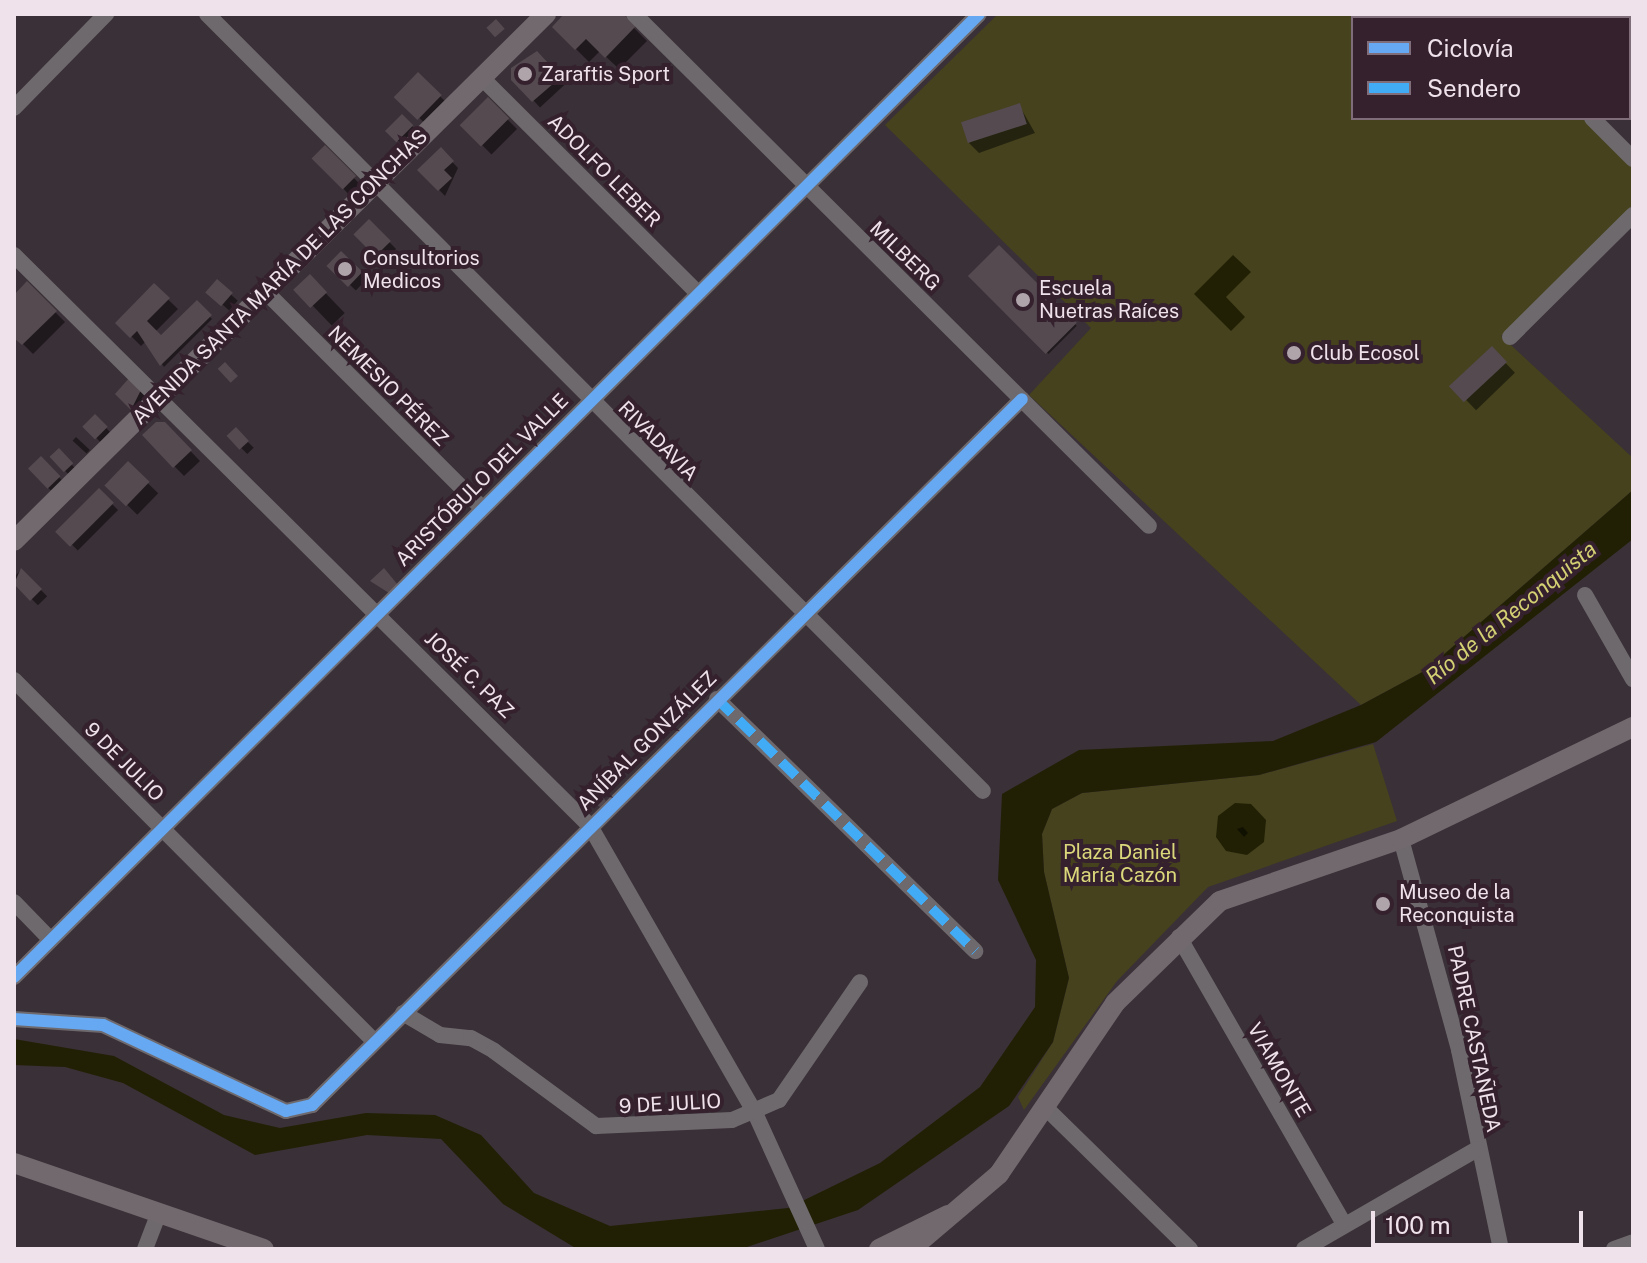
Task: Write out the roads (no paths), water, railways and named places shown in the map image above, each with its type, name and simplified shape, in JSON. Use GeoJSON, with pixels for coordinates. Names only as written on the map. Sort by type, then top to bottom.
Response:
{"type":"FeatureCollection","features":[{"type":"Feature","properties":{"kind":"main road","name":"AVENIDA SANTA MARÍA DE LAS CONCHAS"},"geometry":{"type":"LineString","coordinates":[[14,541],[546,14]]}},
{"type":"Feature","properties":{"kind":"main road"},"geometry":{"type":"LineString","coordinates":[[911,1249],[999,1174],[1048,1110],[1115,1003],[1179,937],[1234,894],[1401,839],[1633,727]]}},
{"type":"Feature","properties":{"kind":"main road"},"geometry":{"type":"LineString","coordinates":[[14,1163],[253,1247]]}},
{"type":"Feature","properties":{"kind":"main road"},"geometry":{"type":"LineString","coordinates":[[879,1249],[948,1215]]}},
{"type":"Feature","properties":{"kind":"street"},"geometry":{"type":"LineString","coordinates":[[14,108],[106,14]]}},
{"type":"Feature","properties":{"kind":"street","name":"RIVADAVIA"},"geometry":{"type":"LineString","coordinates":[[207,14],[589,401],[983,791]]}},
{"type":"Feature","properties":{"kind":"street","name":"MILBERG"},"geometry":{"type":"LineString","coordinates":[[634,14],[1149,526]]}},
{"type":"Feature","properties":{"kind":"street","name":"ARISTÓBULO DEL VALLE"},"geometry":{"type":"LineString","coordinates":[[14,977],[979,14]]}},
{"type":"Feature","properties":{"kind":"street","name":"ADOLFO LEBER"},"geometry":{"type":"LineString","coordinates":[[481,77],[698,293]]}},
{"type":"Feature","properties":{"kind":"street"},"geometry":{"type":"LineString","coordinates":[[1594,120],[1633,159]]}},
{"type":"Feature","properties":{"kind":"street"},"geometry":{"type":"LineString","coordinates":[[1510,337],[1633,215]]}},
{"type":"Feature","properties":{"kind":"street","name":"JOSÉ C. PAZ"},"geometry":{"type":"LineString","coordinates":[[14,255],[590,826],[755,1113],[798,1198],[816,1245]]}},
{"type":"Feature","properties":{"kind":"street","name":"NEMESIO PÉREZ"},"geometry":{"type":"LineString","coordinates":[[266,292],[482,508]]}},
{"type":"Feature","properties":{"kind":"street","name":"ANÍBAL GONZÁLEZ"},"geometry":{"type":"LineString","coordinates":[[14,1019],[103,1025],[300,1111],[375,1042],[802,612],[1022,399]]}},
{"type":"Feature","properties":{"kind":"street"},"geometry":{"type":"LineString","coordinates":[[1585,595],[1633,679]]}},
{"type":"Feature","properties":{"kind":"street","name":"9 DE JULIO"},"geometry":{"type":"LineString","coordinates":[[14,680],[375,1042]]}},
{"type":"Feature","properties":{"kind":"street"},"geometry":{"type":"LineString","coordinates":[[717,699],[975,951]]}},
{"type":"Feature","properties":{"kind":"street","name":"PADRE CASTAÑEDA"},"geometry":{"type":"LineString","coordinates":[[1401,839],[1501,1249]]}},
{"type":"Feature","properties":{"kind":"street"},"geometry":{"type":"LineString","coordinates":[[14,902],[51,940]]}},
{"type":"Feature","properties":{"kind":"street","name":"VIAMONTE"},"geometry":{"type":"LineString","coordinates":[[1179,937],[1344,1224]]}},
{"type":"Feature","properties":{"kind":"street"},"geometry":{"type":"LineString","coordinates":[[755,1113],[779,1100],[860,982]]}},
{"type":"Feature","properties":{"kind":"street","name":"9 DE JULIO"},"geometry":{"type":"LineString","coordinates":[[403,1013],[440,1035],[471,1038],[494,1051],[596,1126],[755,1113]]}},
{"type":"Feature","properties":{"kind":"street"},"geometry":{"type":"LineString","coordinates":[[1048,1110],[1190,1249]]}},
{"type":"Feature","properties":{"kind":"street"},"geometry":{"type":"LineString","coordinates":[[1304,1249],[1477,1149]]}},
{"type":"Feature","properties":{"kind":"street"},"geometry":{"type":"LineString","coordinates":[[145,1249],[159,1212]]}},
{"type":"Feature","properties":{"kind":"water"},"geometry":{"type":"Polygon","coordinates":[[[1233,255],[1251,272],[1226,297],[1245,317],[1231,331],[1194,294],[1233,255]]]}},
{"type":"Feature","properties":{"kind":"water","name":"Río de la Reconquista"},"geometry":{"type":"Polygon","coordinates":[[[1633,490],[1633,539],[1376,742],[1259,775],[1082,793],[1052,809],[1042,834],[1044,872],[1069,978],[1053,1042],[1009,1106],[858,1210],[741,1249],[577,1249],[503,1204],[441,1139],[367,1135],[255,1155],[123,1083],[65,1067],[14,1065],[14,1039],[114,1056],[224,1115],[280,1128],[366,1113],[435,1115],[481,1135],[534,1193],[610,1226],[788,1208],[880,1163],[980,1087],[1035,1007],[1036,960],[998,880],[1002,794],[1079,750],[1273,741],[1361,705],[1426,670],[1633,490]]]}},
{"type":"Feature","properties":{"kind":"water"},"geometry":{"type":"Polygon","coordinates":[[[1235,803],[1251,804],[1266,820],[1264,842],[1247,855],[1226,851],[1216,837],[1218,816],[1235,803]]]}},
{"type":"Feature","properties":{"kind":"place","name":"Zaraftis Sport"},"geometry":{"type":"Point","coordinates":[525,74]}},
{"type":"Feature","properties":{"kind":"place","name":"Consultorios Medicos"},"geometry":{"type":"Point","coordinates":[345,269]}},
{"type":"Feature","properties":{"kind":"place","name":"Escuela Nuetras Raíces"},"geometry":{"type":"Point","coordinates":[1023,300]}},
{"type":"Feature","properties":{"kind":"place","name":"Club Ecosol"},"geometry":{"type":"Point","coordinates":[1294,353]}},
{"type":"Feature","properties":{"kind":"place","name":"Museo de la Reconquista"},"geometry":{"type":"Point","coordinates":[1383,904]}},
{"type":"Feature","properties":{"kind":"park label","name":"Plaza Daniel María Cazón"},"geometry":{"type":"Point","coordinates":[1120,864]}}]}
